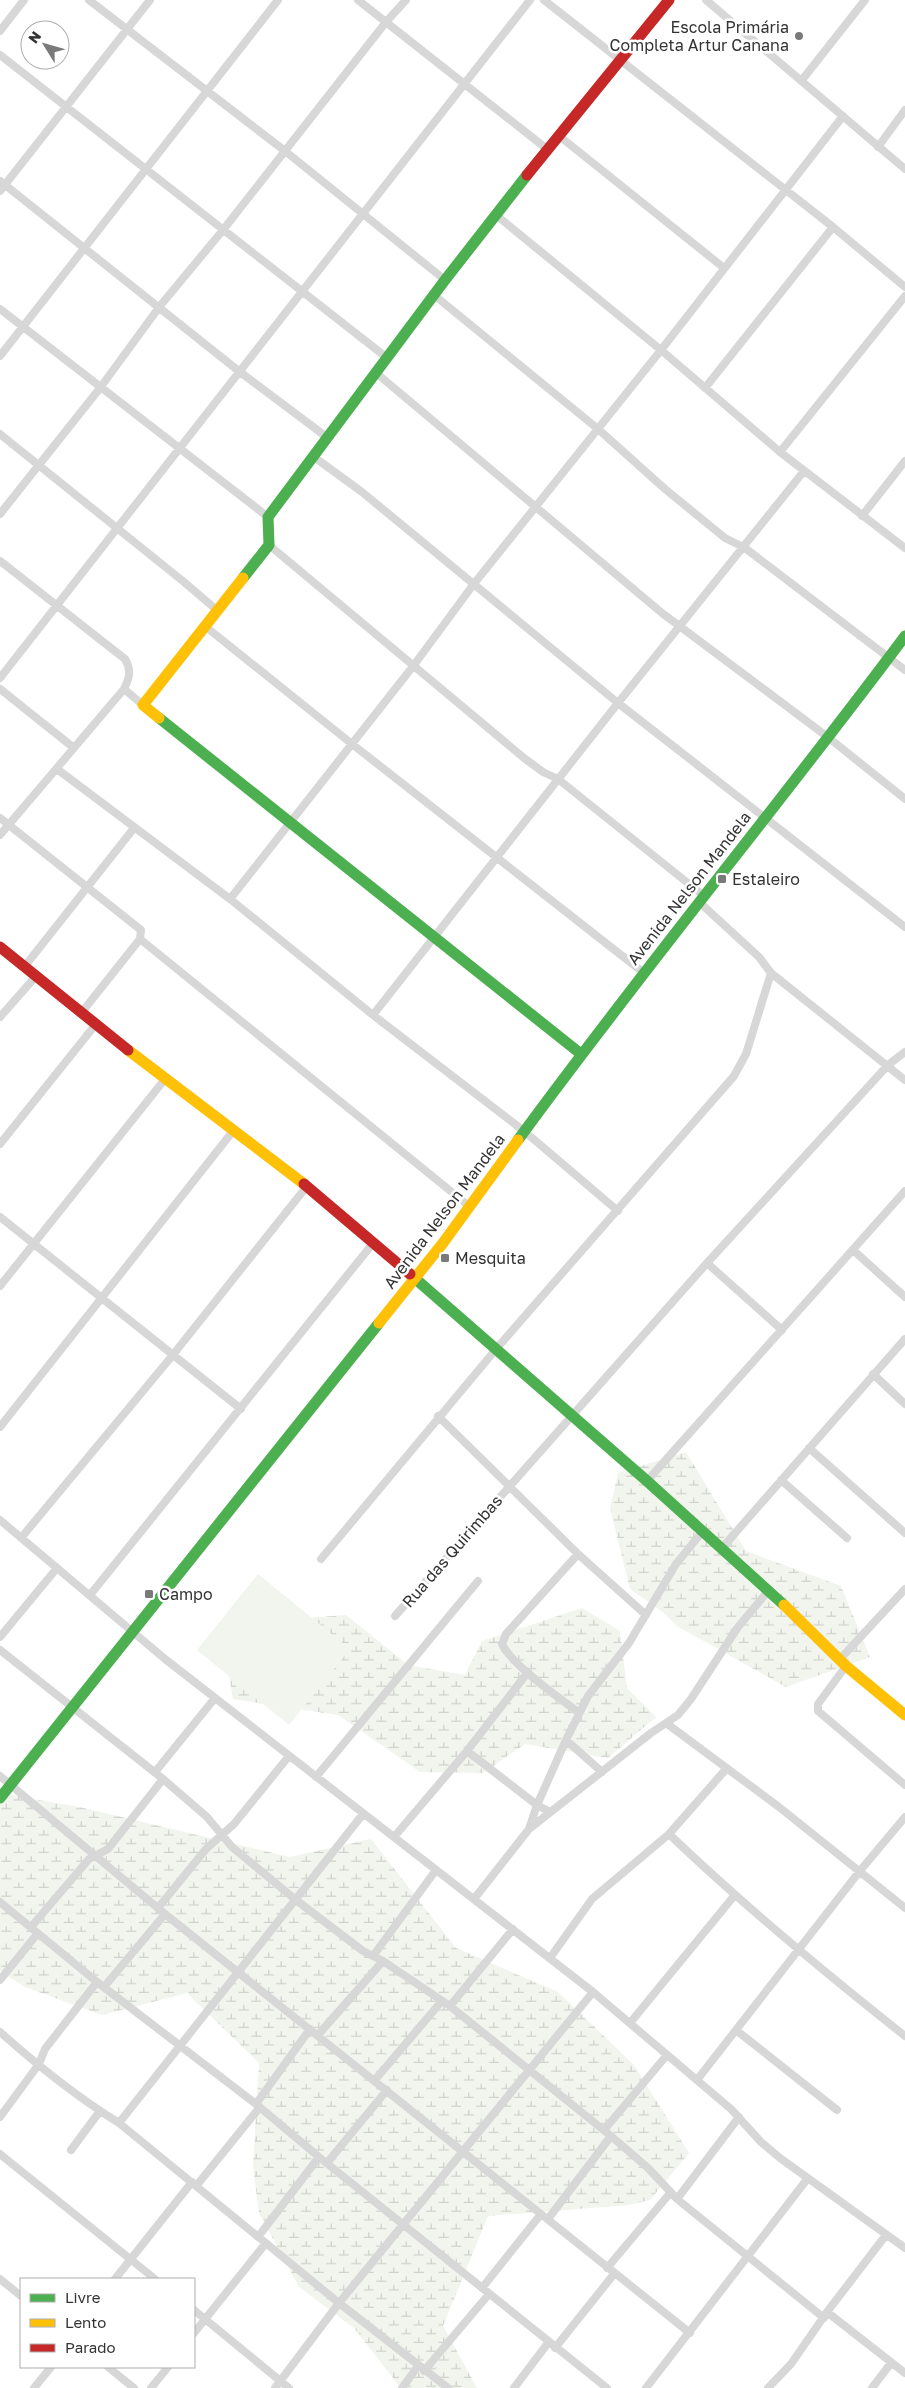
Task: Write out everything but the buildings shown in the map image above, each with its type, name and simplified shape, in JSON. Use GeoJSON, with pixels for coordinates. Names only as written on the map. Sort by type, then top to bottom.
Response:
{"type":"FeatureCollection","features":[{"type":"Feature","properties":{"kind":"street"},"geometry":{"type":"LineString","coordinates":[[0,31],[24,0]]}},
{"type":"Feature","properties":{"kind":"street"},"geometry":{"type":"LineString","coordinates":[[89,0],[285,151],[445,280]]}},
{"type":"Feature","properties":{"kind":"street"},"geometry":{"type":"LineString","coordinates":[[150,0],[2,186],[160,306],[240,372],[328,438]]}},
{"type":"Feature","properties":{"kind":"street"},"geometry":{"type":"LineString","coordinates":[[0,356],[278,0]]}},
{"type":"Feature","properties":{"kind":"street"},"geometry":{"type":"LineString","coordinates":[[358,0],[547,149]]}},
{"type":"Feature","properties":{"kind":"street"},"geometry":{"type":"LineString","coordinates":[[0,514],[100,388],[160,306],[223,230],[386,22],[406,0]]}},
{"type":"Feature","properties":{"kind":"street"},"geometry":{"type":"LineString","coordinates":[[0,678],[530,0]]}},
{"type":"Feature","properties":{"kind":"street"},"geometry":{"type":"LineString","coordinates":[[544,0],[833,227],[905,286]]}},
{"type":"Feature","properties":{"kind":"street"},"geometry":{"type":"LineString","coordinates":[[143,705],[269,545],[268,517],[386,357],[547,149],[669,0]]}},
{"type":"Feature","properties":{"kind":"street"},"geometry":{"type":"LineString","coordinates":[[706,0],[802,80],[905,170]]}},
{"type":"Feature","properties":{"kind":"street"},"geometry":{"type":"LineString","coordinates":[[802,80],[865,0]]}},
{"type":"Feature","properties":{"kind":"street"},"geometry":{"type":"LineString","coordinates":[[0,55],[386,357]]}},
{"type":"Feature","properties":{"kind":"street"},"geometry":{"type":"LineString","coordinates":[[878,146],[905,110]]}},
{"type":"Feature","properties":{"kind":"street"},"geometry":{"type":"LineString","coordinates":[[230,899],[414,665],[472,585],[661,350],[842,116]]}},
{"type":"Feature","properties":{"kind":"street"},"geometry":{"type":"LineString","coordinates":[[558,136],[724,268]]}},
{"type":"Feature","properties":{"kind":"street"},"geometry":{"type":"LineString","coordinates":[[496,215],[661,350],[780,452],[905,548]]}},
{"type":"Feature","properties":{"kind":"street"},"geometry":{"type":"LineString","coordinates":[[705,388],[833,227]]}},
{"type":"Feature","properties":{"kind":"street"},"geometry":{"type":"LineString","coordinates":[[434,295],[598,429],[665,489],[725,538],[744,548],[905,670]]}},
{"type":"Feature","properties":{"kind":"street"},"geometry":{"type":"LineString","coordinates":[[780,452],[905,296]]}},
{"type":"Feature","properties":{"kind":"street"},"geometry":{"type":"LineString","coordinates":[[0,309],[268,517]]}},
{"type":"Feature","properties":{"kind":"street"},"geometry":{"type":"LineString","coordinates":[[375,372],[680,626],[829,738],[905,799]]}},
{"type":"Feature","properties":{"kind":"street"},"geometry":{"type":"LineString","coordinates":[[0,434],[218,611]]}},
{"type":"Feature","properties":{"kind":"street"},"geometry":{"type":"LineString","coordinates":[[314,457],[369,498],[472,585],[618,703],[905,927]]}},
{"type":"Feature","properties":{"kind":"street"},"geometry":{"type":"LineString","coordinates":[[862,516],[905,461]]}},
{"type":"Feature","properties":{"kind":"street"},"geometry":{"type":"LineString","coordinates":[[373,1015],[618,703],[804,471]]}},
{"type":"Feature","properties":{"kind":"street"},"geometry":{"type":"LineString","coordinates":[[269,545],[524,758],[543,772],[558,779],[702,899],[759,957],[771,973],[905,1080]]}},
{"type":"Feature","properties":{"kind":"street"},"geometry":{"type":"LineString","coordinates":[[0,561],[125,659],[130,670],[129,679],[124,689],[0,835]]}},
{"type":"Feature","properties":{"kind":"street"},"geometry":{"type":"LineString","coordinates":[[206,626],[497,859],[644,973]]}},
{"type":"Feature","properties":{"kind":"street","name":"Avenida Nelson Mandela"},"geometry":{"type":"LineString","coordinates":[[0,1798],[415,1277],[581,1054],[765,817],[829,738],[905,636]]}},
{"type":"Feature","properties":{"kind":"street"},"geometry":{"type":"LineString","coordinates":[[0,689],[74,748]]}},
{"type":"Feature","properties":{"kind":"street"},"geometry":{"type":"LineString","coordinates":[[124,689],[581,1054]]}},
{"type":"Feature","properties":{"kind":"street"},"geometry":{"type":"LineString","coordinates":[[57,768],[230,899],[373,1015],[524,1131],[618,1211]]}},
{"type":"Feature","properties":{"kind":"street"},"geometry":{"type":"LineString","coordinates":[[0,818],[141,930],[140,939],[82,1012]]}},
{"type":"Feature","properties":{"kind":"street"},"geometry":{"type":"LineString","coordinates":[[25,966],[134,828]]}},
{"type":"Feature","properties":{"kind":"street"},"geometry":{"type":"LineString","coordinates":[[140,939],[469,1206]]}},
{"type":"Feature","properties":{"kind":"street"},"geometry":{"type":"LineString","coordinates":[[0,947],[165,1080],[307,1186],[374,1242],[647,1481],[769,1590],[843,1663],[905,1715]]}},
{"type":"Feature","properties":{"kind":"street"},"geometry":{"type":"LineString","coordinates":[[321,1558],[496,1348],[618,1211],[734,1076],[746,1054],[771,973]]}},
{"type":"Feature","properties":{"kind":"street"},"geometry":{"type":"LineString","coordinates":[[0,1017],[37,975]]}},
{"type":"Feature","properties":{"kind":"street"},"geometry":{"type":"LineString","coordinates":[[0,1144],[96,1024]]}},
{"type":"Feature","properties":{"kind":"street","name":"Rua das Quirimbas"},"geometry":{"type":"LineString","coordinates":[[395,1616],[706,1263],[888,1065],[905,1052]]}},
{"type":"Feature","properties":{"kind":"street"},"geometry":{"type":"LineString","coordinates":[[0,1286],[165,1080]]}},
{"type":"Feature","properties":{"kind":"street"},"geometry":{"type":"LineString","coordinates":[[0,1427],[233,1131]]}},
{"type":"Feature","properties":{"kind":"street"},"geometry":{"type":"LineString","coordinates":[[21,1538],[172,1356],[307,1186]]}},
{"type":"Feature","properties":{"kind":"street"},"geometry":{"type":"LineString","coordinates":[[647,1481],[905,1191]]}},
{"type":"Feature","properties":{"kind":"street"},"geometry":{"type":"LineString","coordinates":[[0,1217],[172,1356],[241,1409]]}},
{"type":"Feature","properties":{"kind":"street"},"geometry":{"type":"LineString","coordinates":[[90,1595],[374,1242]]}},
{"type":"Feature","properties":{"kind":"street"},"geometry":{"type":"LineString","coordinates":[[853,1250],[905,1298]]}},
{"type":"Feature","properties":{"kind":"street"},"geometry":{"type":"LineString","coordinates":[[706,1263],[782,1330]]}},
{"type":"Feature","properties":{"kind":"street"},"geometry":{"type":"LineString","coordinates":[[722,1548],[905,1339]]}},
{"type":"Feature","properties":{"kind":"street"},"geometry":{"type":"LineString","coordinates":[[874,1374],[905,1404]]}},
{"type":"Feature","properties":{"kind":"street"},"geometry":{"type":"LineString","coordinates":[[438,1416],[578,1554],[646,1614]]}},
{"type":"Feature","properties":{"kind":"street"},"geometry":{"type":"LineString","coordinates":[[809,1448],[905,1533]]}},
{"type":"Feature","properties":{"kind":"street"},"geometry":{"type":"LineString","coordinates":[[781,1480],[847,1538]]}},
{"type":"Feature","properties":{"kind":"street"},"geometry":{"type":"LineString","coordinates":[[0,1520],[132,1632],[593,1992],[739,2117],[760,2142],[905,2248]]}},
{"type":"Feature","properties":{"kind":"street"},"geometry":{"type":"LineString","coordinates":[[529,1829],[537,1805],[578,1712],[596,1685],[629,1643],[676,1564],[703,1531]]}},
{"type":"Feature","properties":{"kind":"street"},"geometry":{"type":"LineString","coordinates":[[578,1554],[502,1639],[504,1648],[528,1672],[578,1712]]}},
{"type":"Feature","properties":{"kind":"street"},"geometry":{"type":"LineString","coordinates":[[0,1637],[57,1568]]}},
{"type":"Feature","properties":{"kind":"street"},"geometry":{"type":"LineString","coordinates":[[316,1777],[478,1581]]}},
{"type":"Feature","properties":{"kind":"street"},"geometry":{"type":"LineString","coordinates":[[905,1589],[843,1663],[818,1704],[818,1710],[905,1785]]}},
{"type":"Feature","properties":{"kind":"street"},"geometry":{"type":"LineString","coordinates":[[474,1899],[529,1829],[650,1733],[678,1715],[691,1699],[738,1627],[769,1590]]}},
{"type":"Feature","properties":{"kind":"street"},"geometry":{"type":"LineString","coordinates":[[898,1596],[905,1601]]}},
{"type":"Feature","properties":{"kind":"street"},"geometry":{"type":"LineString","coordinates":[[0,1650],[155,1772],[207,1817],[232,1847],[296,1900],[374,1956],[441,2002],[450,2006],[612,2136],[677,2199],[748,2257],[891,2363],[903,2368]]}},
{"type":"Feature","properties":{"kind":"street"},"geometry":{"type":"LineString","coordinates":[[394,1837],[467,1751],[528,1672]]}},
{"type":"Feature","properties":{"kind":"street"},"geometry":{"type":"LineString","coordinates":[[155,1772],[215,1698]]}},
{"type":"Feature","properties":{"kind":"street"},"geometry":{"type":"LineString","coordinates":[[666,1723],[779,1807],[905,1908]]}},
{"type":"Feature","properties":{"kind":"street"},"geometry":{"type":"LineString","coordinates":[[566,1740],[602,1772]]}},
{"type":"Feature","properties":{"kind":"street"},"geometry":{"type":"LineString","coordinates":[[467,1751],[537,1805],[550,1812]]}},
{"type":"Feature","properties":{"kind":"street"},"geometry":{"type":"LineString","coordinates":[[158,1908],[206,1849],[234,1824],[289,1756]]}},
{"type":"Feature","properties":{"kind":"street"},"geometry":{"type":"LineString","coordinates":[[550,1958],[598,1892],[669,1834],[727,1768]]}},
{"type":"Feature","properties":{"kind":"street"},"geometry":{"type":"LineString","coordinates":[[0,1776],[164,1914],[690,2333]]}},
{"type":"Feature","properties":{"kind":"street"},"geometry":{"type":"LineString","coordinates":[[31,1927],[89,1859],[108,1849],[163,1779]]}},
{"type":"Feature","properties":{"kind":"street"},"geometry":{"type":"LineString","coordinates":[[119,2123],[363,1814]]}},
{"type":"Feature","properties":{"kind":"street"},"geometry":{"type":"LineString","coordinates":[[697,2080],[859,1872],[905,1817]]}},
{"type":"Feature","properties":{"kind":"street"},"geometry":{"type":"LineString","coordinates":[[669,1834],[734,1896],[797,1951],[905,2036]]}},
{"type":"Feature","properties":{"kind":"street"},"geometry":{"type":"LineString","coordinates":[[374,1956],[436,1870]]}},
{"type":"Feature","properties":{"kind":"street"},"geometry":{"type":"LineString","coordinates":[[630,2023],[734,1896]]}},
{"type":"Feature","properties":{"kind":"street"},"geometry":{"type":"LineString","coordinates":[[0,1902],[101,1984],[258,2105],[326,2163],[608,2388]]}},
{"type":"Feature","properties":{"kind":"street"},"geometry":{"type":"LineString","coordinates":[[0,2117],[39,2064],[45,2049],[164,1914]]}},
{"type":"Feature","properties":{"kind":"street"},"geometry":{"type":"LineString","coordinates":[[450,2006],[513,1929]]}},
{"type":"Feature","properties":{"kind":"street"},"geometry":{"type":"LineString","coordinates":[[0,1980],[38,1933]]}},
{"type":"Feature","properties":{"kind":"street"},"geometry":{"type":"LineString","coordinates":[[318,2035],[383,1961]]}},
{"type":"Feature","properties":{"kind":"street"},"geometry":{"type":"LineString","coordinates":[[275,2388],[339,2304],[593,1992]]}},
{"type":"Feature","properties":{"kind":"street"},"geometry":{"type":"LineString","coordinates":[[374,2081],[441,2002]]}},
{"type":"Feature","properties":{"kind":"street"},"geometry":{"type":"LineString","coordinates":[[116,2278],[258,2105],[310,2029]]}},
{"type":"Feature","properties":{"kind":"street"},"geometry":{"type":"LineString","coordinates":[[736,2030],[837,2110]]}},
{"type":"Feature","properties":{"kind":"street"},"geometry":{"type":"LineString","coordinates":[[0,2032],[100,2112],[119,2123],[339,2304],[448,2388]]}},
{"type":"Feature","properties":{"kind":"street"},"geometry":{"type":"LineString","coordinates":[[604,2130],[667,2055]]}},
{"type":"Feature","properties":{"kind":"street"},"geometry":{"type":"LineString","coordinates":[[326,2163],[387,2090]]}},
{"type":"Feature","properties":{"kind":"street"},"geometry":{"type":"LineString","coordinates":[[71,2150],[100,2112]]}},
{"type":"Feature","properties":{"kind":"street"},"geometry":{"type":"LineString","coordinates":[[677,2199],[739,2117]]}},
{"type":"Feature","properties":{"kind":"street"},"geometry":{"type":"LineString","coordinates":[[402,2388],[421,2368],[544,2216],[612,2136]]}},
{"type":"Feature","properties":{"kind":"street"},"geometry":{"type":"LineString","coordinates":[[0,2154],[154,2278]]}},
{"type":"Feature","properties":{"kind":"street"},"geometry":{"type":"LineString","coordinates":[[258,2237],[319,2157]]}},
{"type":"Feature","properties":{"kind":"street"},"geometry":{"type":"LineString","coordinates":[[646,2388],[808,2178]]}},
{"type":"Feature","properties":{"kind":"street"},"geometry":{"type":"LineString","coordinates":[[607,2268],[671,2192]]}},
{"type":"Feature","properties":{"kind":"street"},"geometry":{"type":"LineString","coordinates":[[768,2388],[792,2364],[886,2235]]}},
{"type":"Feature","properties":{"kind":"street"},"geometry":{"type":"LineString","coordinates":[[195,2332],[266,2243]]}},
{"type":"Feature","properties":{"kind":"street"},"geometry":{"type":"LineString","coordinates":[[514,2388],[614,2274]]}},
{"type":"Feature","properties":{"kind":"street"},"geometry":{"type":"LineString","coordinates":[[0,2279],[20,2295]]}},
{"type":"Feature","properties":{"kind":"street"},"geometry":{"type":"LineString","coordinates":[[195,2311],[289,2388]]}},
{"type":"Feature","properties":{"kind":"street"},"geometry":{"type":"LineString","coordinates":[[872,2388],[891,2363]]}},
{"type":"Feature","properties":{"kind":"street"},"geometry":{"type":"LineString","coordinates":[[34,2388],[50,2368]]}},
{"type":"Feature","properties":{"kind":"street"},"geometry":{"type":"LineString","coordinates":[[109,2368],[132,2387]]}},
{"type":"Feature","properties":{"kind":"street"},"geometry":{"type":"LineString","coordinates":[[151,2388],[167,2368]]}},
{"type":"Feature","properties":{"kind":"green space"},"geometry":{"type":"Polygon","coordinates":[[[686,1452],[746,1551],[841,1586],[870,1657],[786,1687],[677,1626],[664,1613],[630,1589],[610,1508],[618,1473],[686,1452]]]}},
{"type":"Feature","properties":{"kind":"green space"},"geometry":{"type":"Polygon","coordinates":[[[258,1574],[350,1649],[289,1725],[197,1650],[258,1574]]]}},
{"type":"Feature","properties":{"kind":"green space"},"geometry":{"type":"Polygon","coordinates":[[[582,1608],[620,1631],[627,1688],[656,1717],[608,1758],[525,1744],[483,1773],[420,1772],[338,1715],[233,1699],[225,1650],[237,1623],[346,1615],[408,1665],[465,1675],[482,1641],[582,1608]]]}},
{"type":"Feature","properties":{"kind":"green space"},"geometry":{"type":"Polygon","coordinates":[[[0,1793],[84,1808],[290,1857],[371,1839],[456,1948],[558,1992],[634,2065],[689,2153],[650,2200],[629,2205],[488,2216],[443,2326],[477,2388],[401,2388],[354,2328],[299,2287],[259,2213],[253,2166],[259,2063],[187,1993],[102,2015],[25,1987],[0,1971],[0,1793]]]}},
{"type":"Feature","properties":{"kind":"traffic: fast"},"geometry":{"type":"LineString","coordinates":[[243,578],[269,545],[268,517],[445,280],[527,175]]}},
{"type":"Feature","properties":{"kind":"traffic: fast"},"geometry":{"type":"LineString","coordinates":[[518,1140],[613,1013],[905,636]]}},
{"type":"Feature","properties":{"kind":"traffic: fast"},"geometry":{"type":"LineString","coordinates":[[159,718],[581,1054]]}},
{"type":"Feature","properties":{"kind":"traffic: fast"},"geometry":{"type":"LineString","coordinates":[[410,1274],[647,1481],[784,1605]]}},
{"type":"Feature","properties":{"kind":"traffic: fast"},"geometry":{"type":"LineString","coordinates":[[0,1798],[379,1323]]}},
{"type":"Feature","properties":{"kind":"traffic: slow"},"geometry":{"type":"LineString","coordinates":[[159,718],[143,705],[243,578]]}},
{"type":"Feature","properties":{"kind":"traffic: slow"},"geometry":{"type":"LineString","coordinates":[[128,1050],[304,1184]]}},
{"type":"Feature","properties":{"kind":"traffic: slow"},"geometry":{"type":"LineString","coordinates":[[379,1323],[443,1243],[518,1140]]}},
{"type":"Feature","properties":{"kind":"traffic: slow"},"geometry":{"type":"LineString","coordinates":[[784,1605],[846,1666],[905,1715]]}},
{"type":"Feature","properties":{"kind":"traffic: jam"},"geometry":{"type":"LineString","coordinates":[[527,175],[669,0]]}},
{"type":"Feature","properties":{"kind":"traffic: jam"},"geometry":{"type":"LineString","coordinates":[[0,947],[128,1050]]}},
{"type":"Feature","properties":{"kind":"traffic: jam"},"geometry":{"type":"LineString","coordinates":[[304,1184],[410,1274]]}},
{"type":"Feature","properties":{"kind":"place","name":"Escola Primária Completa Artur Canana"},"geometry":{"type":"Point","coordinates":[799,36]}},
{"type":"Feature","properties":{"kind":"place","name":"Estaleiro"},"geometry":{"type":"Point","coordinates":[722,879]}},
{"type":"Feature","properties":{"kind":"place","name":"Mesquita"},"geometry":{"type":"Point","coordinates":[445,1258]}},
{"type":"Feature","properties":{"kind":"place","name":"Campo"},"geometry":{"type":"Point","coordinates":[149,1594]}}]}
